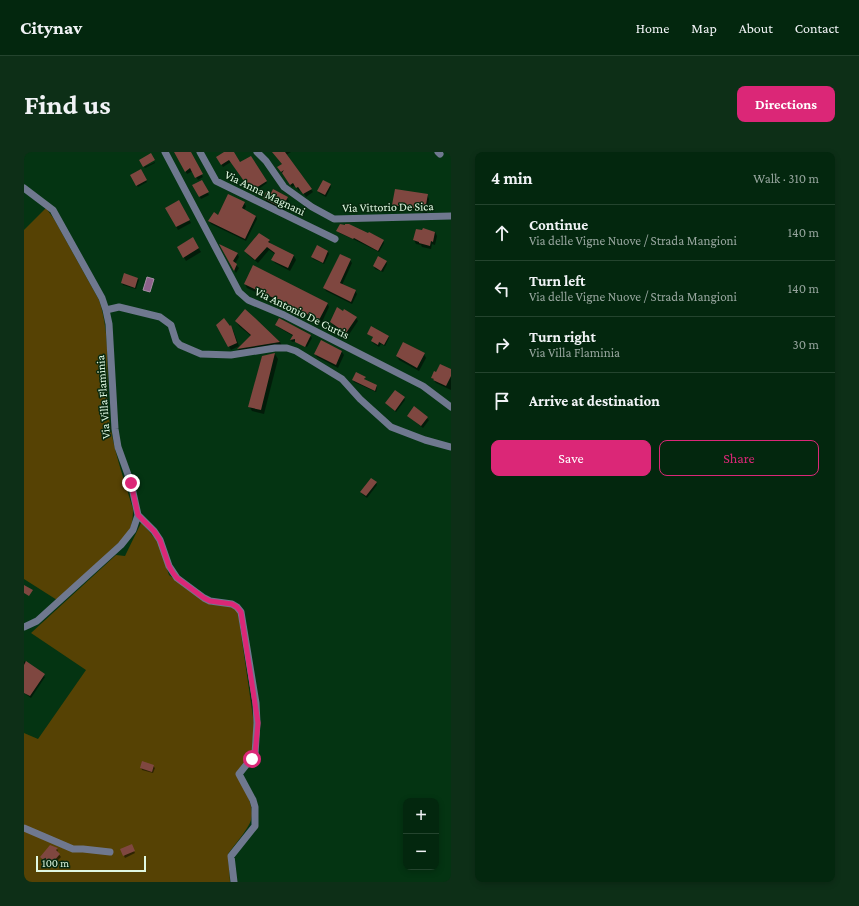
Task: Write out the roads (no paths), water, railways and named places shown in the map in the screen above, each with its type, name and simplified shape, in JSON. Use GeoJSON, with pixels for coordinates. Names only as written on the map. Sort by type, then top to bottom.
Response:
{"type":"FeatureCollection","features":[{"type":"Feature","properties":{"kind":"street","name":"Via Antonio De Curtis"},"geometry":{"type":"LineString","coordinates":[[165,152],[240,292],[248,300],[284,315],[423,386],[451,407]]}},
{"type":"Feature","properties":{"kind":"street","name":"Via Anna Magnani"},"geometry":{"type":"LineString","coordinates":[[200,152],[216,182],[335,239]]}},
{"type":"Feature","properties":{"kind":"street","name":"Via Vittorio De Sica"},"geometry":{"type":"LineString","coordinates":[[257,152],[266,161],[284,187],[312,207],[334,219],[451,216]]}},
{"type":"Feature","properties":{"kind":"street","name":"Via Villa Flaminia"},"geometry":{"type":"LineString","coordinates":[[24,188],[53,210],[102,298],[106,310],[109,331],[112,404],[115,429],[118,447],[131,483],[138,515]]}},
{"type":"Feature","properties":{"kind":"street"},"geometry":{"type":"LineString","coordinates":[[106,310],[119,306],[160,317],[171,325],[176,341],[180,345],[202,354],[231,355],[275,348],[287,348],[296,351],[342,378],[360,399],[391,426],[425,440],[451,447]]}},
{"type":"Feature","properties":{"kind":"street"},"geometry":{"type":"LineString","coordinates":[[24,627],[37,621],[121,545],[133,530],[138,515],[154,531],[160,540],[169,566],[177,578],[210,601],[232,604],[237,607],[241,612],[258,723],[255,754],[239,774],[253,800],[255,807],[255,826],[231,856],[234,882]]}},
{"type":"Feature","properties":{"kind":"street"},"geometry":{"type":"LineString","coordinates":[[24,828],[72,849],[110,852]]}}]}
